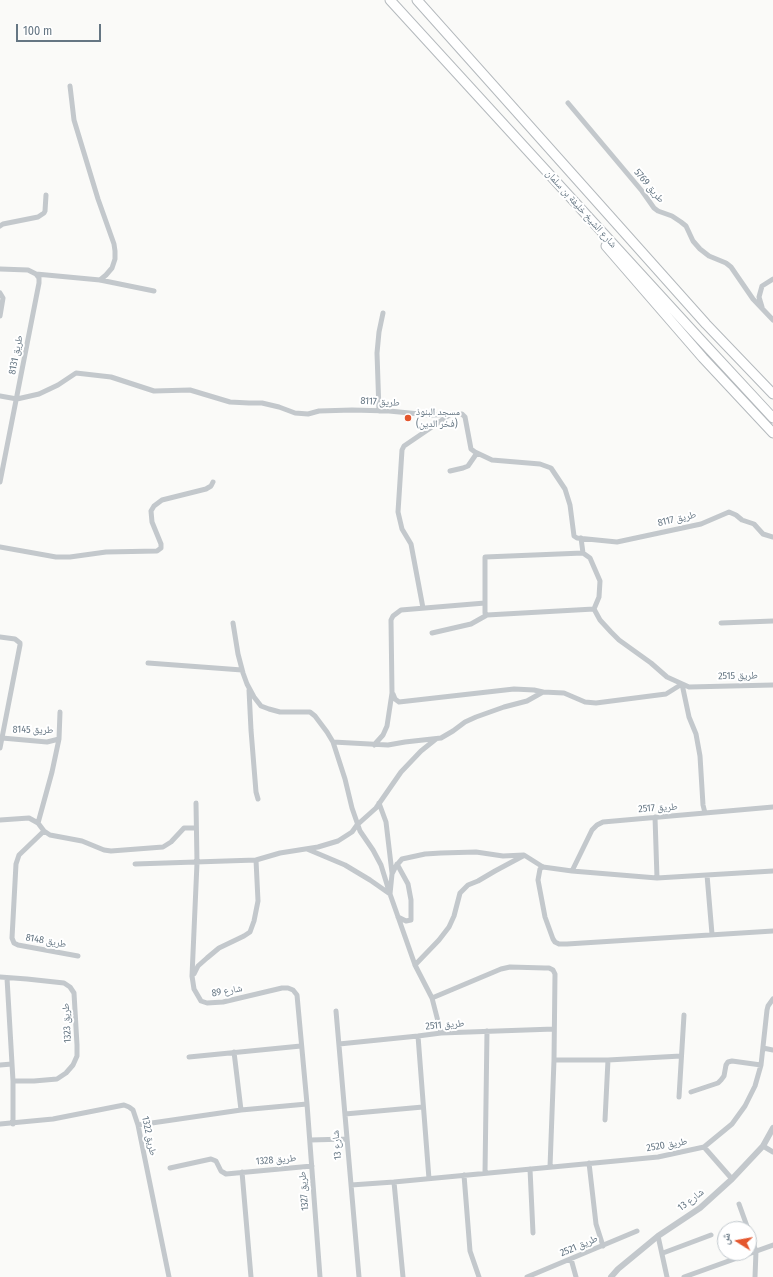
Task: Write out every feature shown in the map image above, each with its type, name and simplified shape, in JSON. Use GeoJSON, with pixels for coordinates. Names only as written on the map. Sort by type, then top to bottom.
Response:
{"type":"FeatureCollection","features":[{"type":"Feature","properties":{"kind":"highway","name":"شارع الشيخ خليفة بن سلمان"},"geometry":{"type":"LineString","coordinates":[[390,0],[773,418]]}},
{"type":"Feature","properties":{"kind":"highway","name":"شارع الشيخ خليفة بن سلمان"},"geometry":{"type":"LineString","coordinates":[[416,0],[706,324],[773,394]]}},
{"type":"Feature","properties":{"kind":"highway"},"geometry":{"type":"LineString","coordinates":[[565,192],[628,271],[703,358],[773,435]]}},
{"type":"Feature","properties":{"kind":"street"},"geometry":{"type":"LineString","coordinates":[[70,86],[74,120],[98,200],[114,244],[115,259],[112,268],[100,280]]}},
{"type":"Feature","properties":{"kind":"street","name":"طريق 5769"},"geometry":{"type":"LineString","coordinates":[[568,103],[642,191],[654,208],[681,222],[686,226],[693,241],[700,249],[709,256],[726,263],[731,267],[753,299],[773,320]]}},
{"type":"Feature","properties":{"kind":"street"},"geometry":{"type":"LineString","coordinates":[[0,226],[3,224],[38,217],[44,213],[46,195]]}},
{"type":"Feature","properties":{"kind":"street"},"geometry":{"type":"LineString","coordinates":[[0,269],[28,270],[38,276],[100,280],[154,291]]}},
{"type":"Feature","properties":{"kind":"street","name":"طريق 8131"},"geometry":{"type":"LineString","coordinates":[[0,482],[17,399],[38,276]]}},
{"type":"Feature","properties":{"kind":"street"},"geometry":{"type":"LineString","coordinates":[[762,308],[759,297],[762,286],[773,279]]}},
{"type":"Feature","properties":{"kind":"street"},"geometry":{"type":"LineString","coordinates":[[0,293],[3,298],[0,316]]}},
{"type":"Feature","properties":{"kind":"street"},"geometry":{"type":"LineString","coordinates":[[379,411],[377,353],[383,313]]}},
{"type":"Feature","properties":{"kind":"street","name":"طريق 8117"},"geometry":{"type":"LineString","coordinates":[[0,396],[17,399],[39,394],[58,385],[76,373],[111,377],[154,391],[190,390],[230,402],[262,403],[295,413],[308,414],[319,411],[335,410],[379,411],[430,415],[451,414]]}},
{"type":"Feature","properties":{"kind":"street"},"geometry":{"type":"LineString","coordinates":[[423,608],[411,544],[402,528],[398,512],[402,450],[404,446],[451,414],[462,414],[465,417],[471,449],[476,453],[492,460],[540,464],[551,468],[565,489],[568,498],[574,536],[580,538],[583,553]]}},
{"type":"Feature","properties":{"kind":"street"},"geometry":{"type":"LineString","coordinates":[[450,471],[468,466],[476,453]]}},
{"type":"Feature","properties":{"kind":"street"},"geometry":{"type":"LineString","coordinates":[[0,547],[56,557],[70,557],[106,552],[157,551],[161,548],[161,544],[152,522],[152,512],[154,506],[162,500],[206,490],[213,482]]}},
{"type":"Feature","properties":{"kind":"street","name":"طريق 8117"},"geometry":{"type":"LineString","coordinates":[[580,538],[617,542],[701,524],[729,512],[742,520],[754,524],[763,534],[773,538]]}},
{"type":"Feature","properties":{"kind":"street"},"geometry":{"type":"LineString","coordinates":[[487,615],[485,612],[485,557],[583,553],[590,558],[600,581],[599,597],[594,609]]}},
{"type":"Feature","properties":{"kind":"street"},"geometry":{"type":"LineString","coordinates":[[374,744],[383,734],[387,726],[392,693],[391,620],[393,616],[401,610],[485,603]]}},
{"type":"Feature","properties":{"kind":"street"},"geometry":{"type":"LineString","coordinates":[[432,633],[471,624],[487,615],[594,609]]}},
{"type":"Feature","properties":{"kind":"street"},"geometry":{"type":"LineString","coordinates":[[594,609],[600,620],[615,636],[667,677],[682,684]]}},
{"type":"Feature","properties":{"kind":"street"},"geometry":{"type":"LineString","coordinates":[[722,623],[773,621]]}},
{"type":"Feature","properties":{"kind":"street"},"geometry":{"type":"LineString","coordinates":[[233,623],[242,670],[254,698],[262,706],[280,712],[310,712],[315,716],[333,742],[357,825],[381,865],[415,965],[432,998],[441,1032]]}},
{"type":"Feature","properties":{"kind":"street","name":"طريق 8145"},"geometry":{"type":"LineString","coordinates":[[0,637],[15,639],[20,643],[0,748]]}},
{"type":"Feature","properties":{"kind":"street"},"geometry":{"type":"LineString","coordinates":[[148,663],[242,670]]}},
{"type":"Feature","properties":{"kind":"street"},"geometry":{"type":"LineString","coordinates":[[392,693],[395,699],[399,702],[514,689],[543,692],[564,692],[585,702],[596,703],[666,694],[682,684]]}},
{"type":"Feature","properties":{"kind":"street"},"geometry":{"type":"LineString","coordinates":[[682,684],[688,717],[696,734],[700,756],[703,805],[705,813]]}},
{"type":"Feature","properties":{"kind":"street","name":"طريق 2515"},"geometry":{"type":"LineString","coordinates":[[682,684],[689,687],[773,685]]}},
{"type":"Feature","properties":{"kind":"street"},"geometry":{"type":"LineString","coordinates":[[249,689],[256,792],[258,800]]}},
{"type":"Feature","properties":{"kind":"street"},"geometry":{"type":"LineString","coordinates":[[333,742],[388,745],[441,738],[454,731],[464,722],[504,707],[527,701],[543,692]]}},
{"type":"Feature","properties":{"kind":"street","name":"طريق 8145"},"geometry":{"type":"LineString","coordinates":[[2,738],[47,742],[59,739],[60,712]]}},
{"type":"Feature","properties":{"kind":"street"},"geometry":{"type":"LineString","coordinates":[[135,864],[256,860],[280,853],[307,849],[338,841],[352,832],[357,825],[376,808],[401,772],[421,751],[437,738]]}},
{"type":"Feature","properties":{"kind":"street"},"geometry":{"type":"LineString","coordinates":[[38,823],[52,772],[59,739]]}},
{"type":"Feature","properties":{"kind":"street","name":"شارع 89"},"geometry":{"type":"LineString","coordinates":[[196,803],[196,863],[192,976],[194,989],[197,996],[201,1001],[207,1003],[223,1002],[282,988]]}},
{"type":"Feature","properties":{"kind":"street"},"geometry":{"type":"LineString","coordinates":[[379,803],[386,822],[392,874],[390,894]]}},
{"type":"Feature","properties":{"kind":"street","name":"طريق 2517"},"geometry":{"type":"LineString","coordinates":[[572,871],[592,830],[603,822],[610,820],[773,806]]}},
{"type":"Feature","properties":{"kind":"street"},"geometry":{"type":"LineString","coordinates":[[655,817],[657,878]]}},
{"type":"Feature","properties":{"kind":"street"},"geometry":{"type":"LineString","coordinates":[[0,820],[29,818],[38,823],[44,831],[50,835],[82,841],[98,848],[111,851],[163,847],[171,842],[184,828],[196,828]]}},
{"type":"Feature","properties":{"kind":"street","name":"طريق 8148"},"geometry":{"type":"LineString","coordinates":[[44,831],[19,855],[16,864],[12,938],[18,945],[78,956]]}},
{"type":"Feature","properties":{"kind":"street"},"geometry":{"type":"LineString","coordinates":[[307,849],[345,865],[390,894]]}},
{"type":"Feature","properties":{"kind":"street"},"geometry":{"type":"LineString","coordinates":[[392,874],[402,859],[441,852],[476,852],[503,856],[524,855],[543,867],[657,878],[773,871]]}},
{"type":"Feature","properties":{"kind":"street"},"geometry":{"type":"LineString","coordinates":[[415,965],[439,940],[449,927],[454,916],[460,893],[468,885],[524,855]]}},
{"type":"Feature","properties":{"kind":"street"},"geometry":{"type":"LineString","coordinates":[[192,976],[198,966],[219,948],[250,932],[258,901],[256,860]]}},
{"type":"Feature","properties":{"kind":"street"},"geometry":{"type":"LineString","coordinates":[[398,864],[408,884],[411,900],[411,920],[406,921],[398,917]]}},
{"type":"Feature","properties":{"kind":"street"},"geometry":{"type":"LineString","coordinates":[[543,867],[540,869],[538,880],[545,917],[553,939],[559,944],[773,930]]}},
{"type":"Feature","properties":{"kind":"street"},"geometry":{"type":"LineString","coordinates":[[707,875],[712,934]]}},
{"type":"Feature","properties":{"kind":"street"},"geometry":{"type":"LineString","coordinates":[[432,998],[501,969],[510,967],[549,968],[553,970],[555,974],[554,1060],[550,1168]]}},
{"type":"Feature","properties":{"kind":"street","name":"طريق 1323"},"geometry":{"type":"LineString","coordinates":[[0,977],[64,983],[70,987],[74,993],[77,1056],[73,1065],[66,1073],[57,1078],[34,1081],[13,1081]]}},
{"type":"Feature","properties":{"kind":"street"},"geometry":{"type":"LineString","coordinates":[[7,978],[13,1081],[13,1124]]}},
{"type":"Feature","properties":{"kind":"street","name":"طريق 1327"},"geometry":{"type":"LineString","coordinates":[[282,988],[293,990],[297,995],[320,1277]]}},
{"type":"Feature","properties":{"kind":"street","name":"طريق 2520"},"geometry":{"type":"LineString","coordinates":[[351,1185],[658,1157],[704,1147],[732,1124],[745,1106],[755,1086],[761,1065],[767,1010],[768,1006],[773,1000]]}},
{"type":"Feature","properties":{"kind":"street","name":"شارع 13"},"geometry":{"type":"LineString","coordinates":[[336,1011],[359,1277]]}},
{"type":"Feature","properties":{"kind":"street"},"geometry":{"type":"LineString","coordinates":[[678,1097],[684,1015]]}},
{"type":"Feature","properties":{"kind":"street","name":"طريق 2511"},"geometry":{"type":"LineString","coordinates":[[339,1044],[418,1036],[441,1032],[554,1029]]}},
{"type":"Feature","properties":{"kind":"street"},"geometry":{"type":"LineString","coordinates":[[486,1173],[487,1031]]}},
{"type":"Feature","properties":{"kind":"street"},"geometry":{"type":"LineString","coordinates":[[418,1036],[429,1179]]}},
{"type":"Feature","properties":{"kind":"street"},"geometry":{"type":"LineString","coordinates":[[189,1057],[301,1046]]}},
{"type":"Feature","properties":{"kind":"street"},"geometry":{"type":"LineString","coordinates":[[763,1048],[773,1050]]}},
{"type":"Feature","properties":{"kind":"street"},"geometry":{"type":"LineString","coordinates":[[234,1052],[241,1110]]}},
{"type":"Feature","properties":{"kind":"street"},"geometry":{"type":"LineString","coordinates":[[554,1060],[608,1060],[681,1056]]}},
{"type":"Feature","properties":{"kind":"street"},"geometry":{"type":"LineString","coordinates":[[605,1120],[608,1060]]}},
{"type":"Feature","properties":{"kind":"street"},"geometry":{"type":"LineString","coordinates":[[691,1092],[718,1083],[724,1076],[728,1062],[732,1061],[761,1065]]}},
{"type":"Feature","properties":{"kind":"street"},"geometry":{"type":"LineString","coordinates":[[0,1065],[12,1064]]}},
{"type":"Feature","properties":{"kind":"street"},"geometry":{"type":"LineString","coordinates":[[138,1125],[241,1110],[307,1104]]}},
{"type":"Feature","properties":{"kind":"street","name":"طريق 1322"},"geometry":{"type":"LineString","coordinates":[[0,1124],[13,1124],[53,1119],[124,1105],[129,1106],[133,1110],[138,1125],[169,1277]]}},
{"type":"Feature","properties":{"kind":"street"},"geometry":{"type":"LineString","coordinates":[[344,1114],[423,1107]]}},
{"type":"Feature","properties":{"kind":"street","name":"شارع 13"},"geometry":{"type":"LineString","coordinates":[[611,1277],[618,1269],[658,1236],[700,1208],[732,1179],[762,1146],[773,1128]]}},
{"type":"Feature","properties":{"kind":"street"},"geometry":{"type":"LineString","coordinates":[[310,1140],[347,1139]]}},
{"type":"Feature","properties":{"kind":"street"},"geometry":{"type":"LineString","coordinates":[[762,1146],[773,1152]]}},
{"type":"Feature","properties":{"kind":"street"},"geometry":{"type":"LineString","coordinates":[[704,1147],[732,1179]]}},
{"type":"Feature","properties":{"kind":"street","name":"طريق 1328"},"geometry":{"type":"LineString","coordinates":[[170,1168],[211,1159],[216,1161],[219,1169],[223,1173],[312,1166]]}},
{"type":"Feature","properties":{"kind":"street"},"geometry":{"type":"LineString","coordinates":[[589,1163],[596,1224],[603,1246]]}},
{"type":"Feature","properties":{"kind":"street"},"geometry":{"type":"LineString","coordinates":[[530,1169],[533,1233]]}},
{"type":"Feature","properties":{"kind":"street"},"geometry":{"type":"LineString","coordinates":[[242,1172],[251,1277]]}},
{"type":"Feature","properties":{"kind":"street"},"geometry":{"type":"LineString","coordinates":[[464,1175],[470,1251],[479,1277]]}},
{"type":"Feature","properties":{"kind":"street"},"geometry":{"type":"LineString","coordinates":[[394,1182],[403,1277]]}},
{"type":"Feature","properties":{"kind":"street"},"geometry":{"type":"LineString","coordinates":[[739,1204],[745,1221]]}},
{"type":"Feature","properties":{"kind":"street","name":"طريق 2521"},"geometry":{"type":"LineString","coordinates":[[527,1277],[637,1231]]}},
{"type":"Feature","properties":{"kind":"street"},"geometry":{"type":"LineString","coordinates":[[662,1253],[711,1235]]}},
{"type":"Feature","properties":{"kind":"street"},"geometry":{"type":"LineString","coordinates":[[658,1236],[667,1277]]}},
{"type":"Feature","properties":{"kind":"street"},"geometry":{"type":"LineString","coordinates":[[757,1251],[773,1245]]}},
{"type":"Feature","properties":{"kind":"street"},"geometry":{"type":"LineString","coordinates":[[571,1259],[576,1277]]}},
{"type":"Feature","properties":{"kind":"street"},"geometry":{"type":"LineString","coordinates":[[684,1277],[728,1261]]}},
{"type":"Feature","properties":{"kind":"street"},"geometry":{"type":"LineString","coordinates":[[755,1277],[756,1261]]}},
{"type":"Feature","properties":{"kind":"place","name":"مسجد البنوذ (فخر الدين)"},"geometry":{"type":"Point","coordinates":[408,418]}}]}
